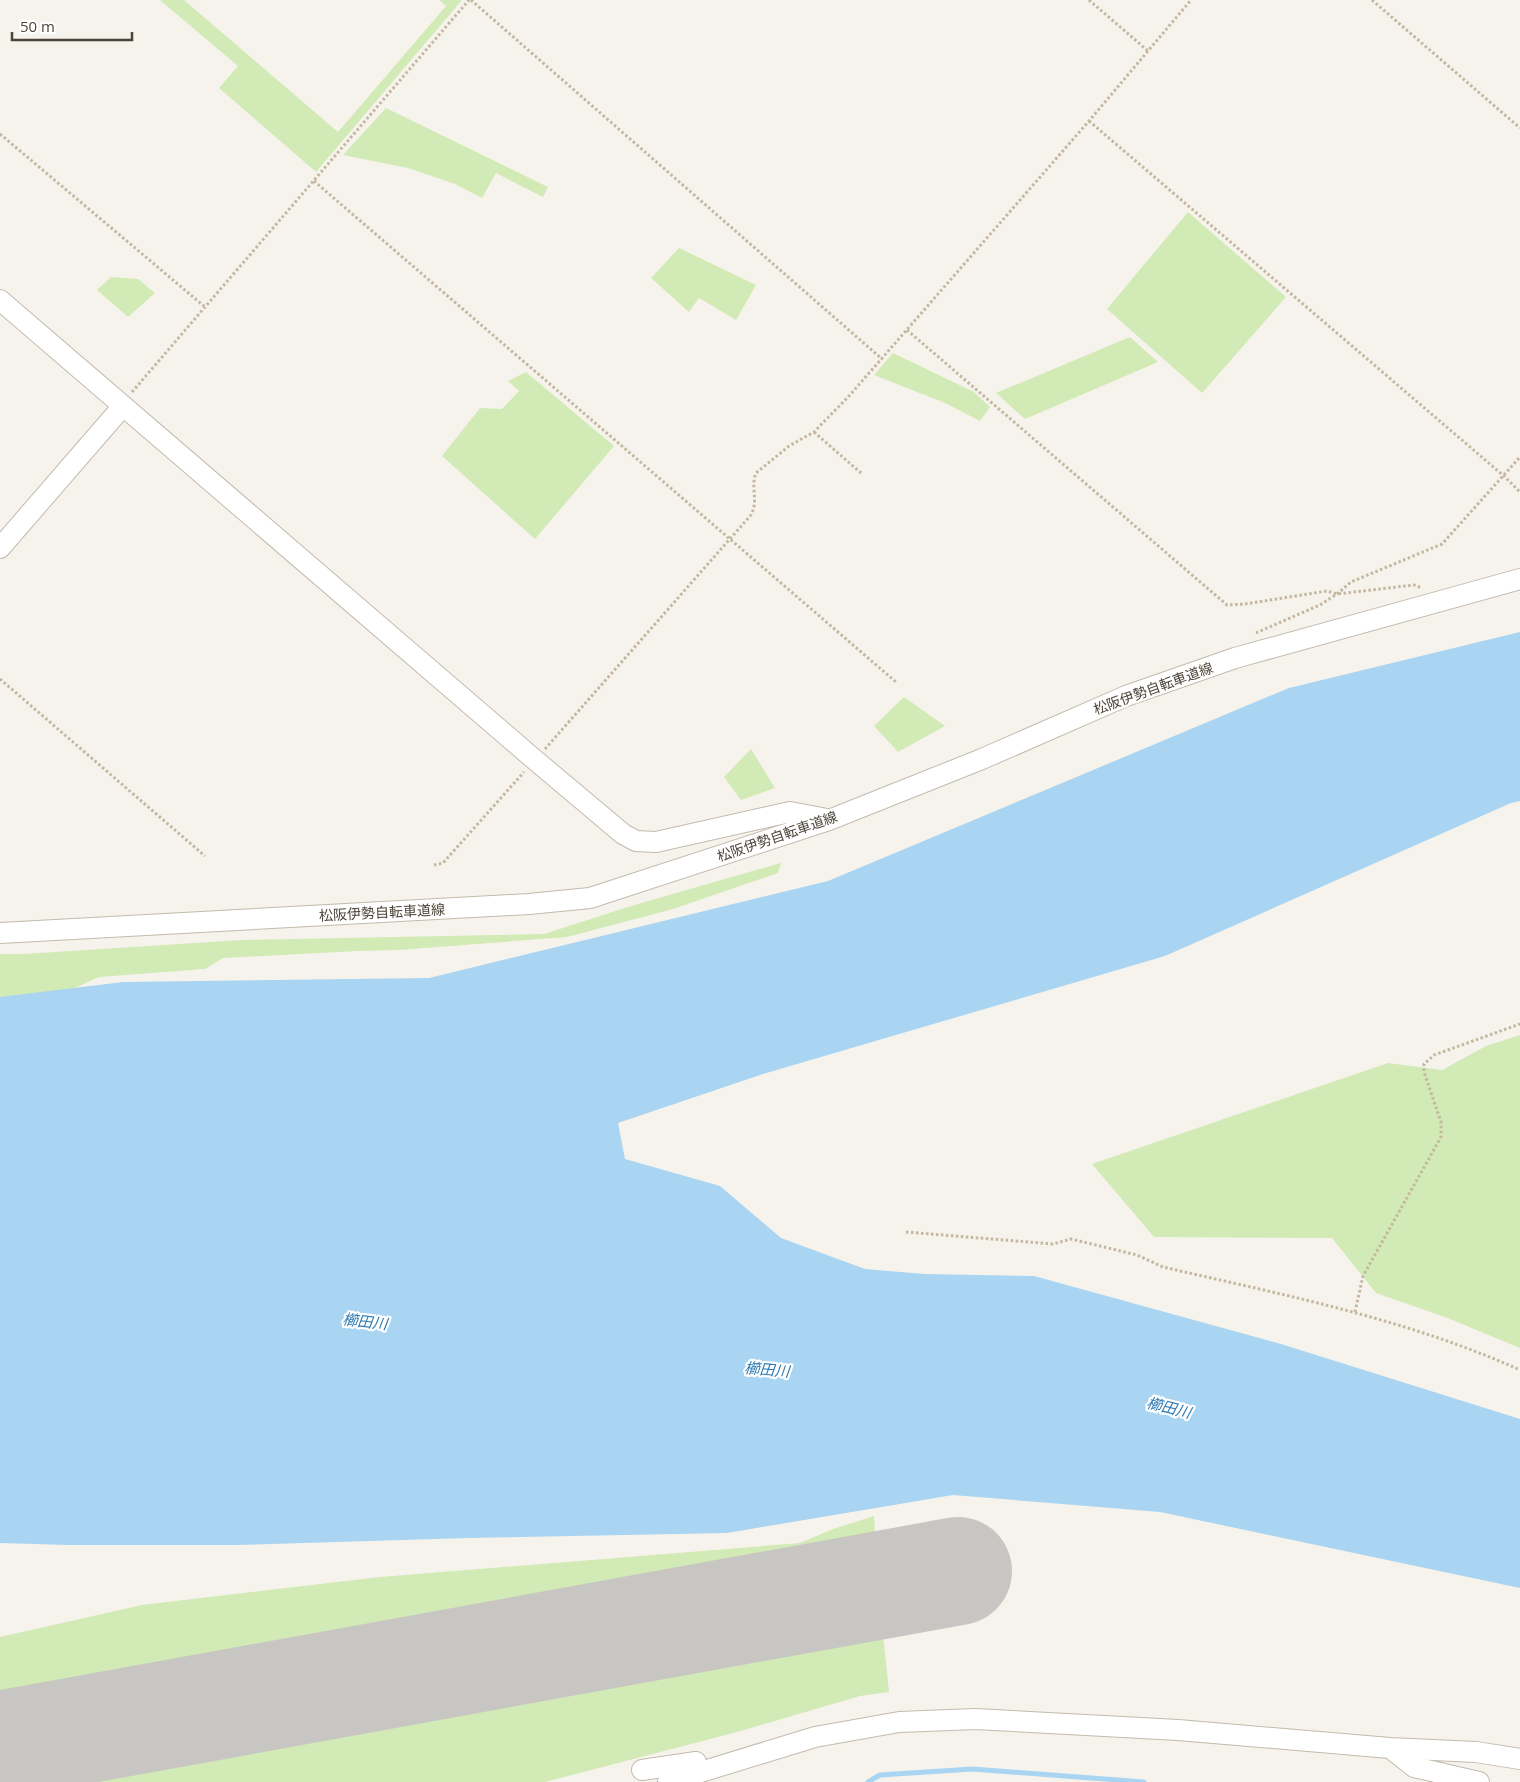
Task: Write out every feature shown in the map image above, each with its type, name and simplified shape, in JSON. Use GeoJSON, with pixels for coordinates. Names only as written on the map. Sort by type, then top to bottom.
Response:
{"type":"FeatureCollection","features":[{"type":"Feature","properties":{"kind":"street"},"geometry":{"type":"LineString","coordinates":[[0,300],[623,834],[636,841],[656,842],[790,812],[829,820]]}},
{"type":"Feature","properties":{"kind":"street"},"geometry":{"type":"LineString","coordinates":[[0,548],[123,406]]}},
{"type":"Feature","properties":{"kind":"street","name":"松阪伊勢自転車道線"},"geometry":{"type":"LineString","coordinates":[[0,933],[519,904],[590,898],[829,820],[982,759],[1126,696],[1235,658],[1520,578]]}},
{"type":"Feature","properties":{"kind":"street"},"geometry":{"type":"LineString","coordinates":[[668,1782],[815,1737],[899,1722],[975,1719],[1178,1730],[1390,1748],[1476,1752],[1520,1759]]}},
{"type":"Feature","properties":{"kind":"street"},"geometry":{"type":"LineString","coordinates":[[1390,1748],[1414,1767],[1479,1782]]}},
{"type":"Feature","properties":{"kind":"street"},"geometry":{"type":"LineString","coordinates":[[642,1770],[708,1760],[715,1768]]}},
{"type":"Feature","properties":{"kind":"path"},"geometry":{"type":"LineString","coordinates":[[123,406],[130,395],[470,0],[882,359]]}},
{"type":"Feature","properties":{"kind":"path"},"geometry":{"type":"LineString","coordinates":[[1089,0],[1148,50]]}},
{"type":"Feature","properties":{"kind":"path"},"geometry":{"type":"LineString","coordinates":[[434,865],[443,863],[751,515],[754,509],[754,478],[756,473],[789,446],[814,432],[882,359],[1089,121],[1191,0]]}},
{"type":"Feature","properties":{"kind":"path"},"geometry":{"type":"LineString","coordinates":[[1372,0],[1520,128]]}},
{"type":"Feature","properties":{"kind":"path"},"geometry":{"type":"LineString","coordinates":[[1089,121],[1504,476],[1520,492]]}},
{"type":"Feature","properties":{"kind":"path"},"geometry":{"type":"LineString","coordinates":[[0,134],[205,308]]}},
{"type":"Feature","properties":{"kind":"path"},"geometry":{"type":"LineString","coordinates":[[314,181],[896,682]]}},
{"type":"Feature","properties":{"kind":"path"},"geometry":{"type":"LineString","coordinates":[[907,330],[1227,605],[1245,604],[1327,591],[1337,594],[1414,585],[1447,599]]}},
{"type":"Feature","properties":{"kind":"path"},"geometry":{"type":"LineString","coordinates":[[814,432],[861,473]]}},
{"type":"Feature","properties":{"kind":"path"},"geometry":{"type":"LineString","coordinates":[[1235,658],[1255,633],[1320,604],[1337,594],[1351,582],[1442,544],[1520,457]]}},
{"type":"Feature","properties":{"kind":"path"},"geometry":{"type":"LineString","coordinates":[[0,679],[205,856]]}},
{"type":"Feature","properties":{"kind":"path"},"geometry":{"type":"LineString","coordinates":[[1355,1312],[1363,1276],[1441,1137],[1441,1122],[1424,1072],[1424,1064],[1434,1055],[1520,1024]]}},
{"type":"Feature","properties":{"kind":"path"},"geometry":{"type":"LineString","coordinates":[[906,1232],[1053,1244],[1071,1238],[1137,1255],[1163,1267],[1355,1312],[1482,1353],[1520,1370]]}},
{"type":"Feature","properties":{"kind":"green space"},"geometry":{"type":"Polygon","coordinates":[[[160,0],[184,0],[338,132],[446,6],[439,0],[462,0],[316,172],[219,88],[238,66],[160,0]]]}},
{"type":"Feature","properties":{"kind":"green space"},"geometry":{"type":"Polygon","coordinates":[[[386,108],[548,187],[543,197],[496,173],[482,198],[455,184],[408,168],[343,155],[386,108]]]}},
{"type":"Feature","properties":{"kind":"green space"},"geometry":{"type":"Polygon","coordinates":[[[1188,212],[1286,297],[1202,393],[1107,309],[1188,212]]]}},
{"type":"Feature","properties":{"kind":"green space"},"geometry":{"type":"Polygon","coordinates":[[[679,248],[756,285],[736,320],[699,298],[689,312],[651,278],[679,248]]]}},
{"type":"Feature","properties":{"kind":"green space"},"geometry":{"type":"Polygon","coordinates":[[[111,277],[138,279],[155,293],[128,317],[97,290],[111,277]]]}},
{"type":"Feature","properties":{"kind":"green space"},"geometry":{"type":"Polygon","coordinates":[[[1130,337],[1158,362],[1025,419],[996,393],[1130,337]]]}},
{"type":"Feature","properties":{"kind":"green space"},"geometry":{"type":"Polygon","coordinates":[[[893,353],[974,392],[990,407],[980,421],[945,403],[874,375],[893,353]]]}},
{"type":"Feature","properties":{"kind":"green space"},"geometry":{"type":"Polygon","coordinates":[[[526,372],[614,446],[535,539],[442,456],[480,408],[502,409],[519,391],[508,381],[526,372]]]}},
{"type":"Feature","properties":{"kind":"green space"},"geometry":{"type":"Polygon","coordinates":[[[904,697],[945,726],[898,752],[874,726],[904,697]]]}},
{"type":"Feature","properties":{"kind":"green space"},"geometry":{"type":"Polygon","coordinates":[[[751,749],[775,788],[741,800],[724,777],[751,749]]]}},
{"type":"Feature","properties":{"kind":"green space"},"geometry":{"type":"Polygon","coordinates":[[[781,863],[778,873],[673,909],[567,937],[398,950],[223,958],[205,969],[99,977],[55,997],[0,999],[0,954],[241,940],[544,934],[631,906],[781,863]]]}},
{"type":"Feature","properties":{"kind":"green space"},"geometry":{"type":"Polygon","coordinates":[[[1520,1035],[1520,1348],[1445,1317],[1376,1293],[1332,1238],[1154,1237],[1092,1164],[1388,1063],[1442,1070],[1486,1046],[1520,1035]]]}},
{"type":"Feature","properties":{"kind":"green space"},"geometry":{"type":"Polygon","coordinates":[[[874,1516],[878,1571],[0,1731],[0,1637],[142,1605],[380,1577],[800,1543],[833,1529],[874,1516]]]}},
{"type":"Feature","properties":{"kind":"green space"},"geometry":{"type":"Polygon","coordinates":[[[879,1596],[889,1692],[860,1696],[737,1732],[545,1782],[0,1782],[0,1755],[879,1596]]]}},
{"type":"Feature","properties":{"kind":"water","name":"櫛田川"},"geometry":{"type":"Polygon","coordinates":[[[1520,632],[1520,801],[1511,803],[1165,956],[763,1074],[618,1123],[625,1159],[720,1186],[781,1238],[865,1269],[924,1274],[1034,1276],[1281,1344],[1520,1419],[1520,1588],[1160,1512],[953,1495],[727,1533],[237,1545],[0,1543],[0,997],[123,982],[429,978],[828,881],[1289,688],[1520,632]]]}},
{"type":"Feature","properties":{"kind":"waterway"},"geometry":{"type":"LineString","coordinates":[[868,1782],[880,1775],[972,1769],[1144,1782]]}},
{"type":"Feature","properties":{"kind":"runway"},"geometry":{"type":"LineString","coordinates":[[0,1745],[958,1571]]}}]}
